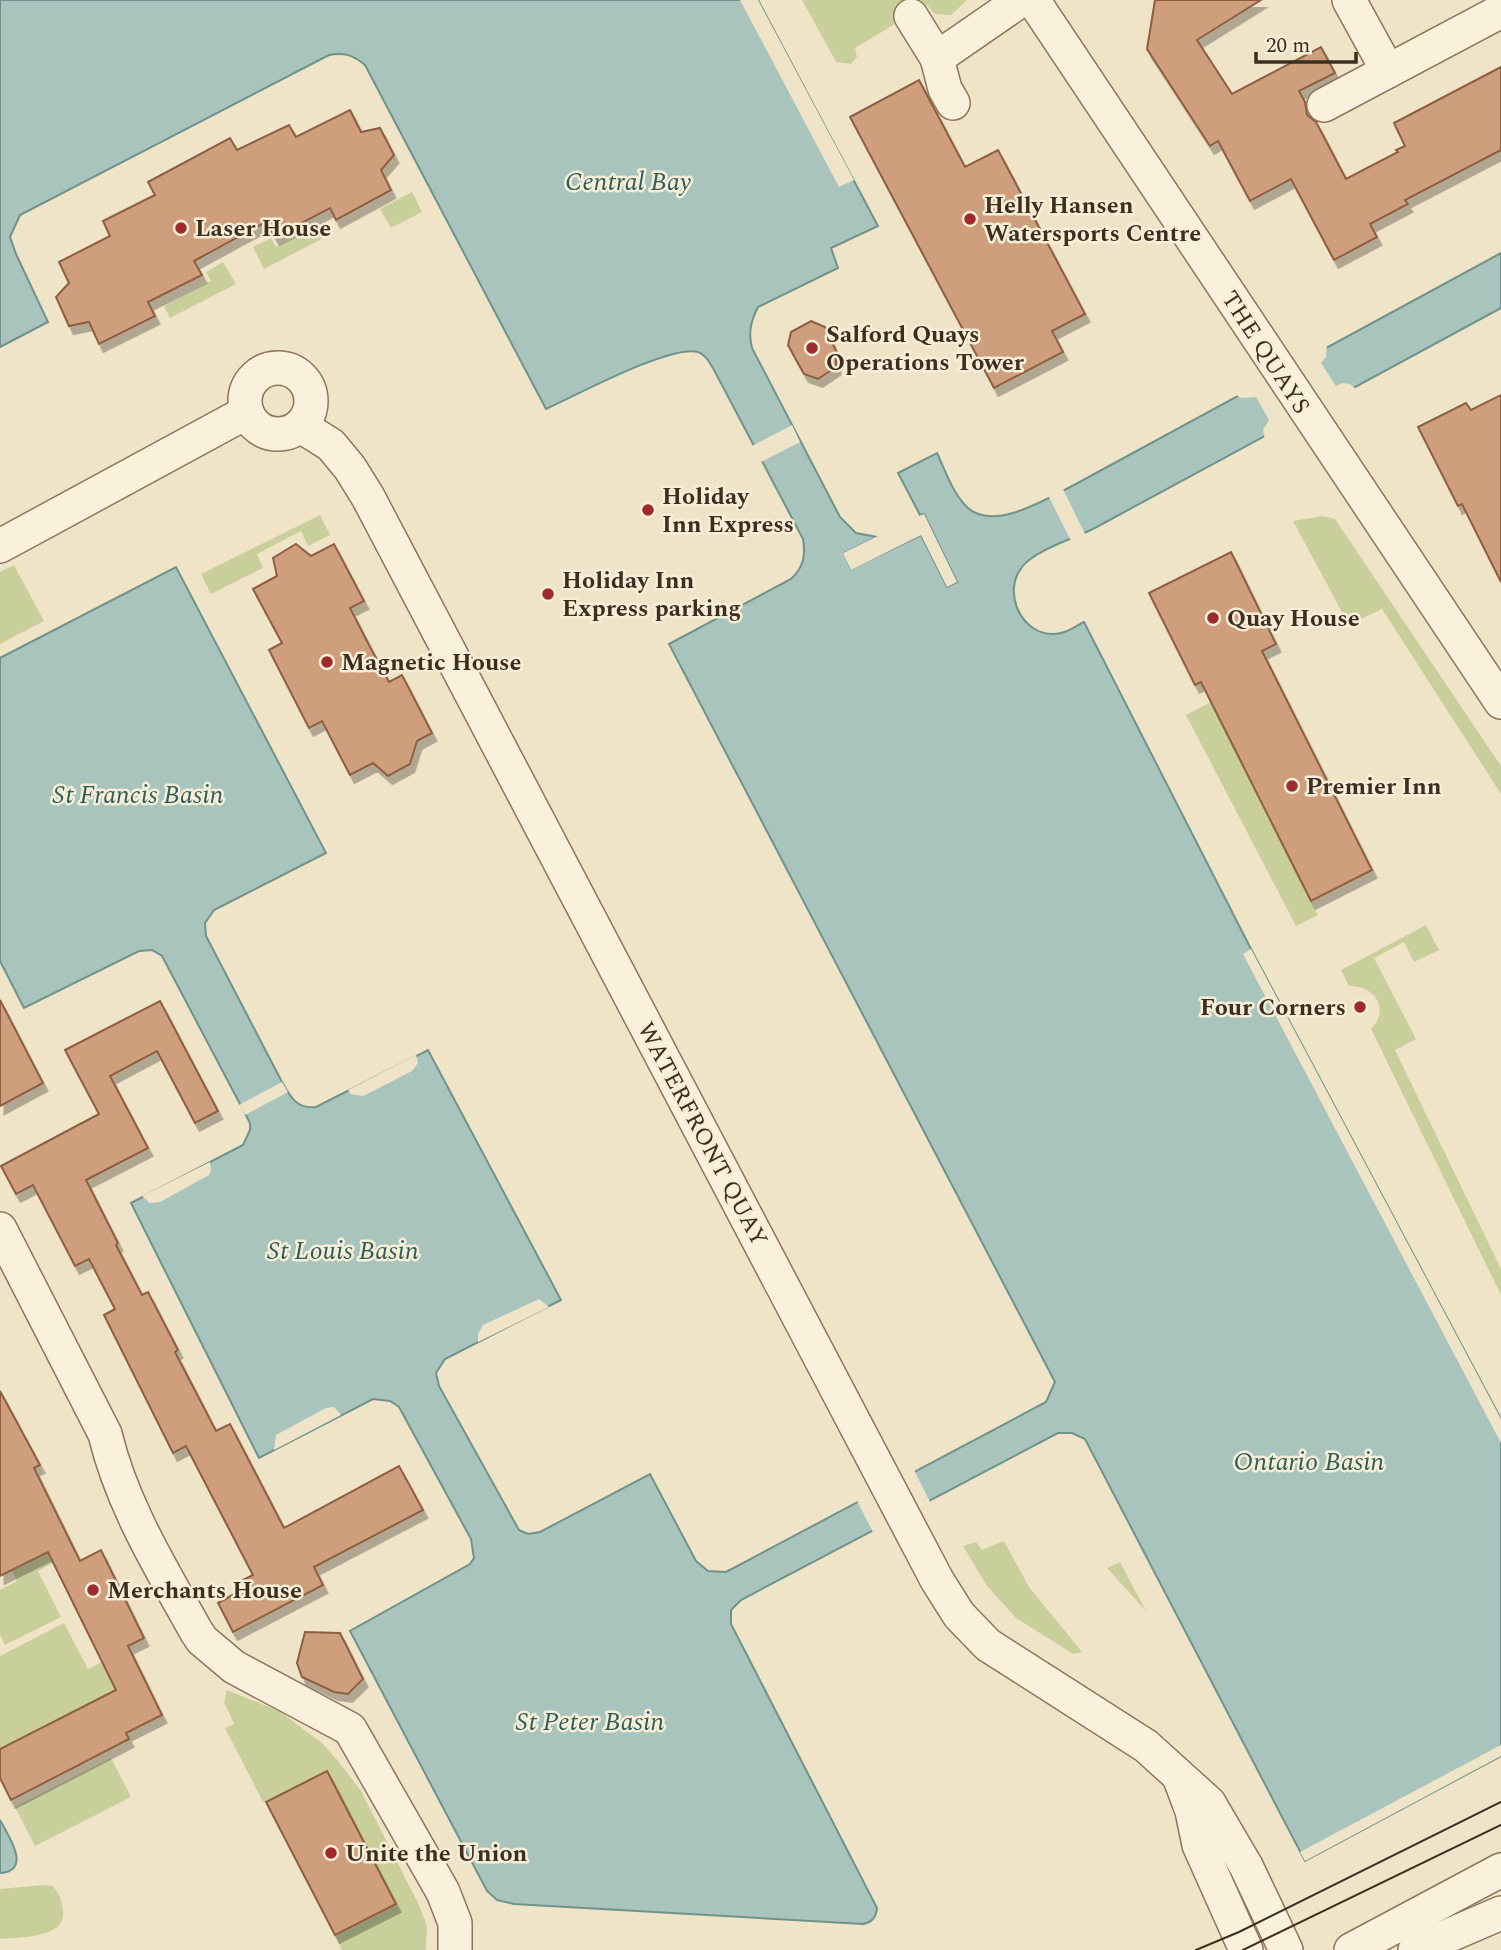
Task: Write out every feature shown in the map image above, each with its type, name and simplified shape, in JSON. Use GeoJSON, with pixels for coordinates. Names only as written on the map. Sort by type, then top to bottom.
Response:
{"type":"FeatureCollection","features":[{"type":"Feature","properties":{"kind":"street"},"geometry":{"type":"LineString","coordinates":[[937,58],[1021,0]]}},
{"type":"Feature","properties":{"kind":"street","name":"THE QUAYS"},"geometry":{"type":"LineString","coordinates":[[1032,0],[1501,702]]}},
{"type":"Feature","properties":{"kind":"street"},"geometry":{"type":"LineString","coordinates":[[1349,0],[1388,71]]}},
{"type":"Feature","properties":{"kind":"street"},"geometry":{"type":"LineString","coordinates":[[1324,105],[1501,11]]}},
{"type":"Feature","properties":{"kind":"street"},"geometry":{"type":"LineString","coordinates":[[911,16],[937,58],[944,89],[953,103]]}},
{"type":"Feature","properties":{"kind":"street"},"geometry":{"type":"LineString","coordinates":[[277,367],[297,372],[304,379],[312,398],[307,418],[292,432],[273,434],[255,425],[247,412],[245,396],[249,385],[265,370],[277,367]]}},
{"type":"Feature","properties":{"kind":"street"},"geometry":{"type":"LineString","coordinates":[[0,546],[247,412]]}},
{"type":"Feature","properties":{"kind":"street","name":"WATERFRONT QUAY"},"geometry":{"type":"LineString","coordinates":[[301,426],[331,446],[350,468],[368,497],[507,766],[911,1530],[959,1615],[988,1645],[1165,1760],[1179,1777],[1209,1802],[1246,1866],[1286,1950]]}},
{"type":"Feature","properties":{"kind":"street"},"geometry":{"type":"LineString","coordinates":[[0,1228],[105,1434],[113,1469],[127,1502],[202,1640],[234,1667],[350,1729],[443,1892],[455,1923],[455,1950]]}},
{"type":"Feature","properties":{"kind":"street","name":"WATERFRONT QUAY"},"geometry":{"type":"LineString","coordinates":[[1179,1777],[1192,1811],[1199,1845],[1247,1950]]}},
{"type":"Feature","properties":{"kind":"street"},"geometry":{"type":"LineString","coordinates":[[1351,1950],[1501,1870]]}},
{"type":"Feature","properties":{"kind":"street"},"geometry":{"type":"LineString","coordinates":[[1415,1950],[1501,1913]]}},
{"type":"Feature","properties":{"kind":"street"},"geometry":{"type":"LineString","coordinates":[[1447,1950],[1501,1918]]}},
{"type":"Feature","properties":{"kind":"green space"},"geometry":{"type":"Polygon","coordinates":[[[802,0],[967,0],[951,15],[935,14],[927,5],[855,48],[857,57],[851,64],[836,62],[802,0]]]}},
{"type":"Feature","properties":{"kind":"green space"},"geometry":{"type":"Polygon","coordinates":[[[412,192],[422,212],[391,228],[380,209],[412,192]]]}},
{"type":"Feature","properties":{"kind":"green space"},"geometry":{"type":"Polygon","coordinates":[[[326,222],[331,234],[264,269],[253,247],[271,238],[276,247],[326,222]]]}},
{"type":"Feature","properties":{"kind":"green space"},"geometry":{"type":"Polygon","coordinates":[[[223,262],[236,284],[170,318],[164,306],[211,281],[206,272],[223,262]]]}},
{"type":"Feature","properties":{"kind":"green space"},"geometry":{"type":"Polygon","coordinates":[[[320,515],[330,535],[308,546],[301,531],[257,554],[263,568],[211,594],[201,574],[320,515]]]}},
{"type":"Feature","properties":{"kind":"green space"},"geometry":{"type":"Polygon","coordinates":[[[1323,516],[1335,519],[1501,766],[1501,794],[1382,609],[1349,625],[1293,521],[1323,516]]]}},
{"type":"Feature","properties":{"kind":"green space"},"geometry":{"type":"Polygon","coordinates":[[[14,565],[44,621],[0,644],[0,572],[14,565]]]}},
{"type":"Feature","properties":{"kind":"green space"},"geometry":{"type":"Polygon","coordinates":[[[1211,702],[1318,915],[1296,926],[1186,715],[1211,702]]]}},
{"type":"Feature","properties":{"kind":"green space"},"geometry":{"type":"Polygon","coordinates":[[[1426,925],[1439,950],[1414,962],[1404,942],[1374,958],[1416,1039],[1395,1050],[1501,1269],[1501,1295],[1371,1029],[1380,1014],[1377,1000],[1366,989],[1349,986],[1341,970],[1426,925]]]}},
{"type":"Feature","properties":{"kind":"green space"},"geometry":{"type":"Polygon","coordinates":[[[41,1539],[53,1563],[38,1571],[61,1617],[5,1645],[0,1635],[0,1590],[17,1581],[5,1557],[41,1539]]]}},
{"type":"Feature","properties":{"kind":"green space"},"geometry":{"type":"Polygon","coordinates":[[[1004,1541],[1029,1587],[1082,1652],[1073,1654],[1016,1618],[987,1586],[963,1546],[976,1542],[982,1550],[1004,1541]]]}},
{"type":"Feature","properties":{"kind":"green space"},"geometry":{"type":"Polygon","coordinates":[[[1120,1562],[1146,1611],[1107,1568],[1120,1562]]]}},
{"type":"Feature","properties":{"kind":"green space"},"geometry":{"type":"Polygon","coordinates":[[[64,1623],[88,1669],[102,1662],[135,1728],[0,1749],[0,1656],[64,1623]]]}},
{"type":"Feature","properties":{"kind":"green space"},"geometry":{"type":"Polygon","coordinates":[[[227,1690],[279,1711],[322,1743],[339,1762],[361,1791],[419,1905],[427,1926],[426,1950],[342,1950],[335,1935],[395,1904],[327,1771],[263,1802],[225,1728],[234,1724],[224,1702],[227,1690]]]}},
{"type":"Feature","properties":{"kind":"green space"},"geometry":{"type":"Polygon","coordinates":[[[111,1758],[131,1797],[35,1846],[15,1807],[111,1758]]]}},
{"type":"Feature","properties":{"kind":"green space"},"geometry":{"type":"Polygon","coordinates":[[[53,1886],[60,1898],[63,1911],[62,1920],[57,1927],[40,1935],[0,1939],[0,1889],[53,1886]]]}},
{"type":"Feature","properties":{"kind":"water"},"geometry":{"type":"Polygon","coordinates":[[[0,0],[758,0],[878,226],[831,248],[838,268],[758,307],[751,327],[752,348],[840,517],[856,533],[877,537],[844,553],[851,569],[921,535],[947,587],[957,582],[924,514],[920,515],[898,473],[937,453],[956,493],[965,505],[976,513],[989,516],[1019,511],[1074,485],[1501,253],[1501,308],[1093,529],[1035,556],[1022,567],[1014,588],[1018,610],[1024,620],[1042,632],[1062,633],[1084,622],[1251,949],[1501,1419],[1501,1756],[1305,1861],[1085,1439],[1072,1433],[1058,1433],[741,1600],[731,1610],[731,1624],[877,1908],[871,1921],[863,1924],[514,1904],[497,1900],[487,1891],[350,1631],[470,1564],[474,1558],[471,1539],[399,1407],[390,1401],[373,1399],[259,1458],[131,1203],[243,1145],[250,1130],[250,1123],[162,956],[152,950],[139,951],[24,1008],[0,961],[0,658],[176,567],[326,853],[214,910],[205,923],[206,936],[282,1082],[299,1104],[316,1107],[428,1050],[561,1300],[445,1359],[436,1373],[439,1386],[519,1530],[528,1534],[540,1532],[650,1474],[696,1561],[708,1571],[726,1572],[1046,1402],[1055,1382],[669,644],[791,579],[801,566],[804,556],[803,539],[707,359],[698,352],[667,356],[546,409],[365,65],[344,54],[329,55],[20,215],[10,237],[48,322],[0,347],[0,0]]]}},
{"type":"Feature","properties":{"kind":"water"},"geometry":{"type":"Polygon","coordinates":[[[0,1820],[17,1859],[10,1871],[0,1873],[0,1820]]]}},
{"type":"Feature","properties":{"kind":"pier"},"geometry":{"type":"Polygon","coordinates":[[[740,0],[758,0],[854,180],[839,187],[740,0]]]}},
{"type":"Feature","properties":{"kind":"pier"},"geometry":{"type":"Polygon","coordinates":[[[1327,344],[1326,357],[1321,363],[1336,386],[1350,384],[1357,390],[1265,440],[1263,430],[1269,420],[1256,397],[1241,398],[1235,394],[1327,344]]]}},
{"type":"Feature","properties":{"kind":"pier"},"geometry":{"type":"Polygon","coordinates":[[[792,425],[800,442],[761,462],[752,446],[792,425]]]}},
{"type":"Feature","properties":{"kind":"pier"},"geometry":{"type":"Polygon","coordinates":[[[1062,487],[1086,536],[1072,543],[1048,495],[1062,487]]]}},
{"type":"Feature","properties":{"kind":"pier"},"geometry":{"type":"Polygon","coordinates":[[[924,514],[957,582],[947,587],[921,535],[851,570],[843,553],[880,535],[879,540],[848,555],[853,565],[922,532],[949,583],[953,581],[922,518],[917,517],[924,514]]]}},
{"type":"Feature","properties":{"kind":"pier"},"geometry":{"type":"Polygon","coordinates":[[[1251,949],[1501,1419],[1501,1443],[1243,954],[1251,949]]]}},
{"type":"Feature","properties":{"kind":"pier"},"geometry":{"type":"Polygon","coordinates":[[[416,1055],[418,1063],[412,1071],[363,1096],[351,1094],[348,1090],[416,1055]]]}},
{"type":"Feature","properties":{"kind":"pier"},"geometry":{"type":"Polygon","coordinates":[[[282,1082],[288,1092],[245,1115],[239,1105],[282,1082]]]}},
{"type":"Feature","properties":{"kind":"pier"},"geometry":{"type":"Polygon","coordinates":[[[210,1162],[209,1175],[160,1202],[150,1203],[142,1196],[210,1162]]]}},
{"type":"Feature","properties":{"kind":"pier"},"geometry":{"type":"Polygon","coordinates":[[[539,1299],[549,1307],[478,1342],[478,1334],[483,1325],[539,1299]]]}},
{"type":"Feature","properties":{"kind":"pier"},"geometry":{"type":"Polygon","coordinates":[[[334,1407],[341,1415],[274,1450],[276,1435],[326,1408],[334,1407]]]}},
{"type":"Feature","properties":{"kind":"pier"},"geometry":{"type":"Polygon","coordinates":[[[913,1468],[931,1504],[874,1534],[856,1499],[913,1468]]]}},
{"type":"Feature","properties":{"kind":"pier"},"geometry":{"type":"Polygon","coordinates":[[[1501,1745],[1501,1756],[1305,1861],[1300,1852],[1501,1745]]]}},
{"type":"Feature","properties":{"kind":"building"},"geometry":{"type":"Polygon","coordinates":[[[1155,0],[1261,0],[1197,40],[1232,94],[1321,47],[1335,73],[1299,91],[1305,102],[1307,115],[1316,122],[1346,179],[1405,146],[1394,123],[1501,67],[1501,150],[1405,200],[1408,204],[1370,224],[1377,237],[1334,260],[1291,179],[1250,201],[1218,141],[1210,146],[1147,49],[1155,0]]]}},
{"type":"Feature","properties":{"kind":"building","name":"Helly Hansen Watersports Centre"},"geometry":{"type":"Polygon","coordinates":[[[919,80],[965,167],[998,150],[1085,314],[1052,331],[1063,352],[994,388],[850,117],[919,80]]]}},
{"type":"Feature","properties":{"kind":"building","name":"Laser House"},"geometry":{"type":"Polygon","coordinates":[[[350,110],[361,132],[380,128],[394,155],[381,170],[391,190],[336,220],[330,208],[275,237],[266,222],[194,261],[202,275],[148,302],[155,316],[99,344],[89,322],[69,326],[56,297],[69,283],[59,262],[110,236],[103,221],[155,195],[148,182],[230,138],[237,150],[289,125],[296,137],[350,110]]]}},
{"type":"Feature","properties":{"kind":"building","name":"Salford Quays Operations Tower"},"geometry":{"type":"Polygon","coordinates":[[[811,321],[825,327],[836,351],[836,367],[818,379],[804,374],[788,345],[791,332],[811,321]]]}},
{"type":"Feature","properties":{"kind":"building"},"geometry":{"type":"Polygon","coordinates":[[[1501,395],[1501,582],[1462,504],[1458,506],[1418,427],[1466,403],[1471,410],[1501,395]]]}},
{"type":"Feature","properties":{"kind":"building","name":"Magnetic House"},"geometry":{"type":"Polygon","coordinates":[[[296,544],[311,556],[334,544],[364,601],[350,608],[369,645],[389,682],[402,675],[432,733],[417,741],[410,764],[388,776],[373,763],[350,775],[322,721],[309,728],[269,650],[282,643],[253,589],[277,576],[273,558],[296,544]]]}},
{"type":"Feature","properties":{"kind":"building"},"geometry":{"type":"Polygon","coordinates":[[[1231,552],[1276,644],[1262,651],[1372,870],[1311,901],[1201,682],[1195,685],[1149,593],[1231,552]]]}},
{"type":"Feature","properties":{"kind":"building"},"geometry":{"type":"Polygon","coordinates":[[[0,1000],[43,1083],[0,1106],[0,1000]]]}},
{"type":"Feature","properties":{"kind":"building"},"geometry":{"type":"Polygon","coordinates":[[[160,1001],[218,1111],[195,1123],[157,1051],[110,1076],[148,1148],[86,1180],[118,1243],[116,1245],[142,1295],[148,1292],[178,1350],[175,1352],[216,1431],[230,1424],[284,1528],[399,1466],[423,1510],[314,1567],[323,1585],[233,1632],[218,1603],[247,1587],[243,1580],[253,1575],[186,1446],[173,1453],[104,1315],[115,1309],[89,1259],[75,1266],[33,1185],[16,1194],[1,1166],[99,1114],[65,1050],[160,1001]]]}},
{"type":"Feature","properties":{"kind":"building"},"geometry":{"type":"Polygon","coordinates":[[[0,1391],[40,1465],[34,1468],[80,1561],[101,1550],[144,1638],[128,1646],[162,1715],[126,1733],[129,1739],[11,1800],[0,1778],[0,1749],[116,1690],[48,1552],[0,1576],[0,1391]]]}},
{"type":"Feature","properties":{"kind":"building"},"geometry":{"type":"Polygon","coordinates":[[[305,1632],[340,1633],[363,1679],[348,1694],[334,1692],[302,1677],[297,1663],[305,1632]]]}},
{"type":"Feature","properties":{"kind":"building","name":"Unite the Union"},"geometry":{"type":"Polygon","coordinates":[[[327,1771],[396,1904],[335,1935],[266,1802],[327,1771]]]}},
{"type":"Feature","properties":{"kind":"tram line"},"geometry":{"type":"LineString","coordinates":[[1196,1950],[1239,1932],[1501,1802]]}},
{"type":"Feature","properties":{"kind":"tram line"},"geometry":{"type":"LineString","coordinates":[[1243,1950],[1501,1825]]}},
{"type":"Feature","properties":{"kind":"place","name":"Helly Hansen Watersports Centre"},"geometry":{"type":"Point","coordinates":[970,219]}},
{"type":"Feature","properties":{"kind":"place","name":"Laser House"},"geometry":{"type":"Point","coordinates":[181,228]}},
{"type":"Feature","properties":{"kind":"place","name":"Salford Quays Operations Tower"},"geometry":{"type":"Point","coordinates":[812,348]}},
{"type":"Feature","properties":{"kind":"place","name":"Holiday Inn Express"},"geometry":{"type":"Point","coordinates":[648,510]}},
{"type":"Feature","properties":{"kind":"place","name":"Holiday Inn Express parking"},"geometry":{"type":"Point","coordinates":[548,594]}},
{"type":"Feature","properties":{"kind":"place","name":"Quay House"},"geometry":{"type":"Point","coordinates":[1213,618]}},
{"type":"Feature","properties":{"kind":"place","name":"Magnetic House"},"geometry":{"type":"Point","coordinates":[327,662]}},
{"type":"Feature","properties":{"kind":"place","name":"Premier Inn"},"geometry":{"type":"Point","coordinates":[1292,786]}},
{"type":"Feature","properties":{"kind":"place","name":"Four Corners"},"geometry":{"type":"Point","coordinates":[1360,1007]}},
{"type":"Feature","properties":{"kind":"place","name":"Merchants House"},"geometry":{"type":"Point","coordinates":[93,1590]}},
{"type":"Feature","properties":{"kind":"place","name":"Unite the Union"},"geometry":{"type":"Point","coordinates":[331,1853]}},
{"type":"Feature","properties":{"kind":"water label","name":"Central Bay"},"geometry":{"type":"Point","coordinates":[628,181]}},
{"type":"Feature","properties":{"kind":"water label","name":"St Francis Basin"},"geometry":{"type":"Point","coordinates":[138,794]}},
{"type":"Feature","properties":{"kind":"water label","name":"St Louis Basin"},"geometry":{"type":"Point","coordinates":[343,1250]}},
{"type":"Feature","properties":{"kind":"water label","name":"Ontario Basin"},"geometry":{"type":"Point","coordinates":[1309,1461]}},
{"type":"Feature","properties":{"kind":"water label","name":"St Peter Basin"},"geometry":{"type":"Point","coordinates":[590,1721]}}]}
